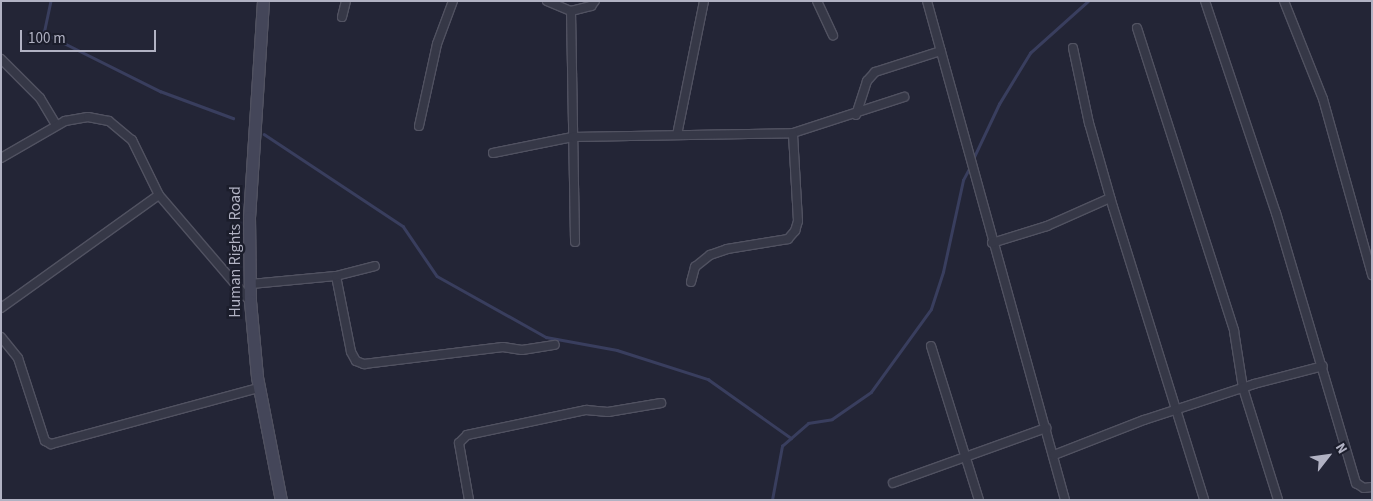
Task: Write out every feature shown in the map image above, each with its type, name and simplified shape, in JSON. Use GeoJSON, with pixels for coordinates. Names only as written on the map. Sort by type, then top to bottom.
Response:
{"type":"FeatureCollection","features":[{"type":"Feature","properties":{"kind":"street","name":"Human Rights Road"},"geometry":{"type":"LineString","coordinates":[[263,1],[249,217],[250,301],[259,388],[281,500]]}},
{"type":"Feature","properties":{"kind":"street"},"geometry":{"type":"LineString","coordinates":[[342,17],[346,1]]}},
{"type":"Feature","properties":{"kind":"street"},"geometry":{"type":"LineString","coordinates":[[419,126],[437,44],[453,1]]}},
{"type":"Feature","properties":{"kind":"street"},"geometry":{"type":"LineString","coordinates":[[547,1],[571,11],[591,6],[595,1]]}},
{"type":"Feature","properties":{"kind":"street"},"geometry":{"type":"LineString","coordinates":[[677,135],[704,1]]}},
{"type":"Feature","properties":{"kind":"street"},"geometry":{"type":"LineString","coordinates":[[817,1],[833,35]]}},
{"type":"Feature","properties":{"kind":"street"},"geometry":{"type":"LineString","coordinates":[[927,1],[992,243],[1066,500]]}},
{"type":"Feature","properties":{"kind":"street"},"geometry":{"type":"LineString","coordinates":[[1205,1],[1261,166],[1323,366],[1356,483],[1364,488],[1372,487]]}},
{"type":"Feature","properties":{"kind":"street"},"geometry":{"type":"LineString","coordinates":[[1284,1],[1324,99],[1372,275]]}},
{"type":"Feature","properties":{"kind":"street"},"geometry":{"type":"LineString","coordinates":[[571,11],[575,242]]}},
{"type":"Feature","properties":{"kind":"street"},"geometry":{"type":"LineString","coordinates":[[1137,28],[1234,331],[1242,388],[1278,500]]}},
{"type":"Feature","properties":{"kind":"street"},"geometry":{"type":"LineString","coordinates":[[1073,48],[1089,123],[1110,198],[1204,500]]}},
{"type":"Feature","properties":{"kind":"street"},"geometry":{"type":"LineString","coordinates":[[856,115],[867,82],[875,72],[941,51]]}},
{"type":"Feature","properties":{"kind":"street"},"geometry":{"type":"LineString","coordinates":[[1,59],[40,98],[56,126]]}},
{"type":"Feature","properties":{"kind":"street"},"geometry":{"type":"LineString","coordinates":[[494,153],[572,138],[793,133],[856,115],[904,97]]}},
{"type":"Feature","properties":{"kind":"street"},"geometry":{"type":"LineString","coordinates":[[1,158],[65,120],[88,117],[109,121],[120,128],[132,140],[159,195],[250,301]]}},
{"type":"Feature","properties":{"kind":"street"},"geometry":{"type":"LineString","coordinates":[[691,282],[695,267],[710,255],[727,248],[788,239],[795,231],[798,222],[793,133]]}},
{"type":"Feature","properties":{"kind":"street"},"geometry":{"type":"LineString","coordinates":[[1,308],[159,195]]}},
{"type":"Feature","properties":{"kind":"street"},"geometry":{"type":"LineString","coordinates":[[992,243],[1047,226],[1110,198]]}},
{"type":"Feature","properties":{"kind":"street"},"geometry":{"type":"LineString","coordinates":[[251,284],[336,276],[375,266]]}},
{"type":"Feature","properties":{"kind":"street"},"geometry":{"type":"LineString","coordinates":[[336,276],[351,352],[356,361],[364,364],[504,347],[522,350],[555,345]]}},
{"type":"Feature","properties":{"kind":"street"},"geometry":{"type":"LineString","coordinates":[[1,337],[18,358],[45,440],[51,444],[259,388]]}},
{"type":"Feature","properties":{"kind":"street"},"geometry":{"type":"LineString","coordinates":[[931,346],[979,500]]}},
{"type":"Feature","properties":{"kind":"street"},"geometry":{"type":"LineString","coordinates":[[1054,455],[1242,388],[1323,366]]}},
{"type":"Feature","properties":{"kind":"street"},"geometry":{"type":"LineString","coordinates":[[469,500],[459,443],[467,435],[586,410],[608,412],[661,403]]}},
{"type":"Feature","properties":{"kind":"street"},"geometry":{"type":"LineString","coordinates":[[893,483],[1046,428]]}},
{"type":"Feature","properties":{"kind":"waterway"},"geometry":{"type":"LineString","coordinates":[[51,1],[44,33],[160,91],[233,118]]}},
{"type":"Feature","properties":{"kind":"waterway"},"geometry":{"type":"LineString","coordinates":[[973,159],[999,104],[1030,53],[1088,1]]}},
{"type":"Feature","properties":{"kind":"waterway"},"geometry":{"type":"LineString","coordinates":[[264,134],[403,226],[437,276],[546,337],[617,350],[708,379],[791,438]]}},
{"type":"Feature","properties":{"kind":"waterway"},"geometry":{"type":"LineString","coordinates":[[772,500],[782,446],[808,423],[832,419],[871,392],[931,309],[943,272],[963,180],[970,167]]}}]}
